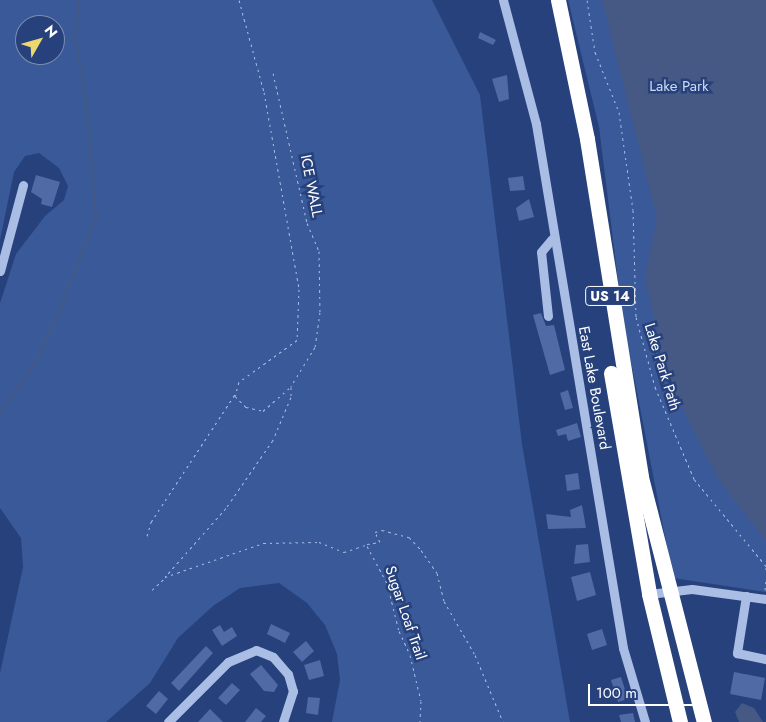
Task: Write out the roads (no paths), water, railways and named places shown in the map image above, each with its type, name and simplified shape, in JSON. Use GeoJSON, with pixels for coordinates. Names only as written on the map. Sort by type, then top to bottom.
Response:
{"type":"FeatureCollection","features":[{"type":"Feature","properties":{"kind":"highway","name":"US 14"},"geometry":{"type":"LineString","coordinates":[[547,0],[578,141],[623,451],[649,594],[680,722]]}},
{"type":"Feature","properties":{"kind":"highway","name":"US 14"},"geometry":{"type":"LineString","coordinates":[[558,0],[586,130],[629,417],[667,591],[704,722]]}},
{"type":"Feature","properties":{"kind":"street","name":"East Lake Boulevard"},"geometry":{"type":"LineString","coordinates":[[503,0],[536,124],[552,238],[585,405],[623,648],[645,722]]}},
{"type":"Feature","properties":{"kind":"street"},"geometry":{"type":"LineString","coordinates":[[0,271],[23,185]]}},
{"type":"Feature","properties":{"kind":"street"},"geometry":{"type":"LineString","coordinates":[[548,316],[541,252],[552,238]]}},
{"type":"Feature","properties":{"kind":"street"},"geometry":{"type":"LineString","coordinates":[[649,594],[692,589],[765,599]]}},
{"type":"Feature","properties":{"kind":"street"},"geometry":{"type":"LineString","coordinates":[[746,596],[737,653],[766,659]]}},
{"type":"Feature","properties":{"kind":"street"},"geometry":{"type":"LineString","coordinates":[[168,722],[242,652],[264,652],[288,674],[293,691],[283,722]]}},
{"type":"Feature","properties":{"kind":"waterway"},"geometry":{"type":"LineString","coordinates":[[0,413],[36,361],[57,317],[96,217],[86,98],[75,36],[79,0]]}},
{"type":"Feature","properties":{"kind":"park label","name":"Lake Park"},"geometry":{"type":"Point","coordinates":[679,87]}}]}
